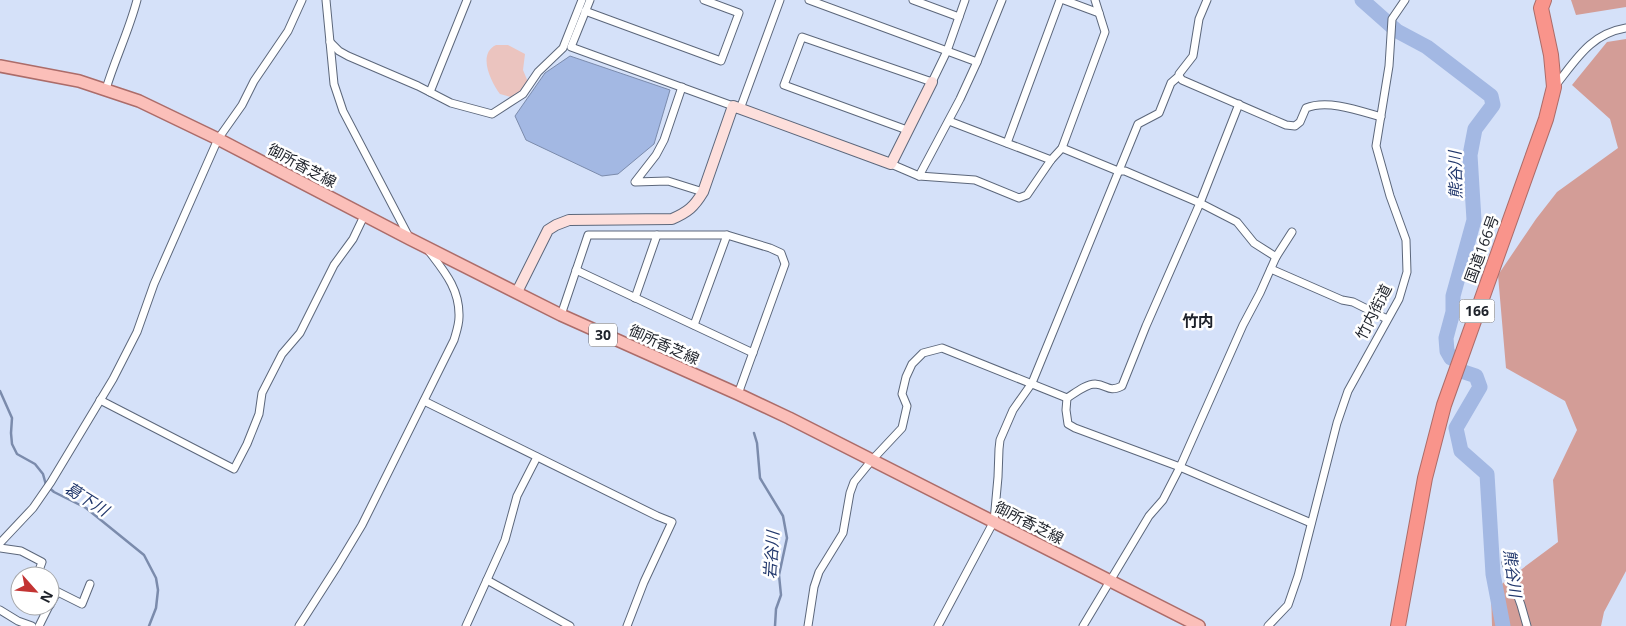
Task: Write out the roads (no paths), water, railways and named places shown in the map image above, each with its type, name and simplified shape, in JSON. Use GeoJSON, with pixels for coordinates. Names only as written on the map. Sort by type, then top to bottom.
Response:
{"type":"FeatureCollection","features":[{"type":"Feature","properties":{"kind":"highway","name":"国道166号"},"geometry":{"type":"LineString","coordinates":[[1398,626],[1425,478],[1444,405],[1546,119],[1554,87],[1551,55],[1541,8],[1544,0]]}},
{"type":"Feature","properties":{"kind":"main road","name":"御所香芝線"},"geometry":{"type":"LineString","coordinates":[[0,66],[79,81],[139,101],[218,139],[426,248],[561,315],[738,394],[1200,626]]}},
{"type":"Feature","properties":{"kind":"street"},"geometry":{"type":"LineString","coordinates":[[106,89],[131,22],[137,0]]}},
{"type":"Feature","properties":{"kind":"street"},"geometry":{"type":"LineString","coordinates":[[41,566],[42,562],[0,542],[33,508],[113,378],[137,332],[154,284],[218,139],[242,105],[254,82],[288,31],[302,0]]}},
{"type":"Feature","properties":{"kind":"street"},"geometry":{"type":"LineString","coordinates":[[326,0],[334,84],[343,111],[410,239]]}},
{"type":"Feature","properties":{"kind":"street"},"geometry":{"type":"LineString","coordinates":[[430,92],[467,0]]}},
{"type":"Feature","properties":{"kind":"street"},"geometry":{"type":"LineString","coordinates":[[330,42],[339,51],[348,56],[451,103],[492,114],[523,94],[538,72],[563,48],[582,0]]}},
{"type":"Feature","properties":{"kind":"street"},"geometry":{"type":"LineString","coordinates":[[590,0],[571,47],[891,164],[919,176],[975,180],[1019,198],[1027,195],[1051,160],[1062,148],[1105,32],[1095,0]]}},
{"type":"Feature","properties":{"kind":"street"},"geometry":{"type":"LineString","coordinates":[[585,11],[721,61],[739,13],[704,0]]}},
{"type":"Feature","properties":{"kind":"street"},"geometry":{"type":"LineString","coordinates":[[517,292],[548,230],[556,225],[569,220],[672,219],[687,212],[695,204],[703,192],[780,0]]}},
{"type":"Feature","properties":{"kind":"street"},"geometry":{"type":"LineString","coordinates":[[809,0],[977,62]]}},
{"type":"Feature","properties":{"kind":"street"},"geometry":{"type":"LineString","coordinates":[[913,0],[959,17]]}},
{"type":"Feature","properties":{"kind":"street"},"geometry":{"type":"LineString","coordinates":[[891,164],[947,51],[966,0]]}},
{"type":"Feature","properties":{"kind":"street"},"geometry":{"type":"LineString","coordinates":[[919,176],[949,121],[977,62],[1002,0]]}},
{"type":"Feature","properties":{"kind":"street"},"geometry":{"type":"LineString","coordinates":[[1008,143],[1062,0],[1099,13]]}},
{"type":"Feature","properties":{"kind":"street"},"geometry":{"type":"LineString","coordinates":[[938,626],[994,521],[1000,440],[1013,410],[1032,382],[1138,124],[1159,113],[1172,83],[1180,76],[1179,74],[1193,56],[1199,19],[1207,0]]}},
{"type":"Feature","properties":{"kind":"street","name":"竹内街道"},"geometry":{"type":"LineString","coordinates":[[1268,626],[1288,605],[1298,576],[1337,423],[1348,391],[1399,299],[1407,272],[1406,240],[1390,196],[1376,146],[1389,66],[1391,23],[1405,0]]}},
{"type":"Feature","properties":{"kind":"street"},"geometry":{"type":"LineString","coordinates":[[1554,87],[1588,46],[1602,35],[1626,28]]}},
{"type":"Feature","properties":{"kind":"street"},"geometry":{"type":"LineString","coordinates":[[907,130],[784,85],[802,37],[932,82]]}},
{"type":"Feature","properties":{"kind":"street"},"geometry":{"type":"LineString","coordinates":[[1180,76],[1182,80],[1286,125],[1295,126],[1300,122],[1306,108],[1315,104],[1346,107],[1381,116]]}},
{"type":"Feature","properties":{"kind":"street"},"geometry":{"type":"LineString","coordinates":[[682,87],[664,140],[656,155],[635,182],[668,181],[703,192]]}},
{"type":"Feature","properties":{"kind":"street"},"geometry":{"type":"LineString","coordinates":[[1067,398],[1094,384],[1114,390],[1122,386],[1200,203],[1239,104]]}},
{"type":"Feature","properties":{"kind":"street"},"geometry":{"type":"LineString","coordinates":[[949,121],[1051,160]]}},
{"type":"Feature","properties":{"kind":"street"},"geometry":{"type":"LineString","coordinates":[[1062,148],[1118,171],[1125,171],[1200,203],[1237,222],[1254,244],[1276,257]]}},
{"type":"Feature","properties":{"kind":"street"},"geometry":{"type":"LineString","coordinates":[[100,400],[234,469],[259,414],[262,393],[282,354],[300,332],[334,265],[353,239],[364,216]]}},
{"type":"Feature","properties":{"kind":"street"},"geometry":{"type":"LineString","coordinates":[[1083,626],[1149,516],[1163,500],[1180,467],[1223,367],[1270,269],[1292,232]]}},
{"type":"Feature","properties":{"kind":"street"},"geometry":{"type":"LineString","coordinates":[[561,315],[588,235],[727,235],[770,248],[781,253],[785,264],[738,394]]}},
{"type":"Feature","properties":{"kind":"street"},"geometry":{"type":"LineString","coordinates":[[635,298],[657,235]]}},
{"type":"Feature","properties":{"kind":"street"},"geometry":{"type":"LineString","coordinates":[[694,325],[727,235]]}},
{"type":"Feature","properties":{"kind":"street"},"geometry":{"type":"LineString","coordinates":[[299,626],[362,525],[454,340],[459,319],[458,302],[452,282],[426,248]]}},
{"type":"Feature","properties":{"kind":"street"},"geometry":{"type":"LineString","coordinates":[[1270,269],[1342,300],[1353,302],[1387,319]]}},
{"type":"Feature","properties":{"kind":"street"},"geometry":{"type":"LineString","coordinates":[[576,270],[753,352]]}},
{"type":"Feature","properties":{"kind":"street"},"geometry":{"type":"LineString","coordinates":[[808,626],[814,588],[819,572],[843,533],[850,493],[854,482],[902,428],[907,406],[902,394],[906,377],[912,364],[924,353],[942,348],[1032,382],[1067,398]]}},
{"type":"Feature","properties":{"kind":"street"},"geometry":{"type":"LineString","coordinates":[[1067,398],[1068,424],[1075,428],[1180,467],[1311,523]]}},
{"type":"Feature","properties":{"kind":"street"},"geometry":{"type":"LineString","coordinates":[[424,401],[672,522],[644,582],[627,626]]}},
{"type":"Feature","properties":{"kind":"street"},"geometry":{"type":"LineString","coordinates":[[466,626],[505,540],[517,496],[536,456]]}},
{"type":"Feature","properties":{"kind":"street"},"geometry":{"type":"LineString","coordinates":[[1506,563],[1527,626]]}},
{"type":"Feature","properties":{"kind":"street"},"geometry":{"type":"LineString","coordinates":[[487,580],[570,626]]}},
{"type":"Feature","properties":{"kind":"street"},"geometry":{"type":"LineString","coordinates":[[60,593],[82,604],[90,584]]}},
{"type":"Feature","properties":{"kind":"street"},"geometry":{"type":"LineString","coordinates":[[0,610],[18,621],[32,626]]}},
{"type":"Feature","properties":{"kind":"water"},"geometry":{"type":"Polygon","coordinates":[[[570,56],[670,90],[654,144],[618,174],[602,176],[526,140],[515,116],[545,73],[570,56]]]}},
{"type":"Feature","properties":{"kind":"waterway","name":"熊谷川"},"geometry":{"type":"LineString","coordinates":[[1362,0],[1397,31],[1427,47],[1491,96],[1493,105],[1475,129],[1470,155],[1474,220],[1453,296],[1453,312],[1446,338],[1447,351],[1451,358]]}},
{"type":"Feature","properties":{"kind":"waterway","name":"熊谷川"},"geometry":{"type":"LineString","coordinates":[[1464,372],[1476,376],[1480,387],[1456,428],[1461,451],[1487,474],[1493,574],[1503,626]]}},
{"type":"Feature","properties":{"kind":"waterway","name":"葛下川"},"geometry":{"type":"LineString","coordinates":[[0,391],[12,418],[12,444],[17,454],[35,464],[43,474],[46,485],[54,492],[86,508],[144,555],[156,578],[158,590],[156,608],[149,626]]}},
{"type":"Feature","properties":{"kind":"waterway","name":"岩谷川"},"geometry":{"type":"LineString","coordinates":[[754,433],[757,443],[760,478],[783,516],[787,538],[779,575],[781,595],[776,609],[775,626]]}},
{"type":"Feature","properties":{"kind":"district","name":"竹内"},"geometry":{"type":"Point","coordinates":[1198,321]}}]}
